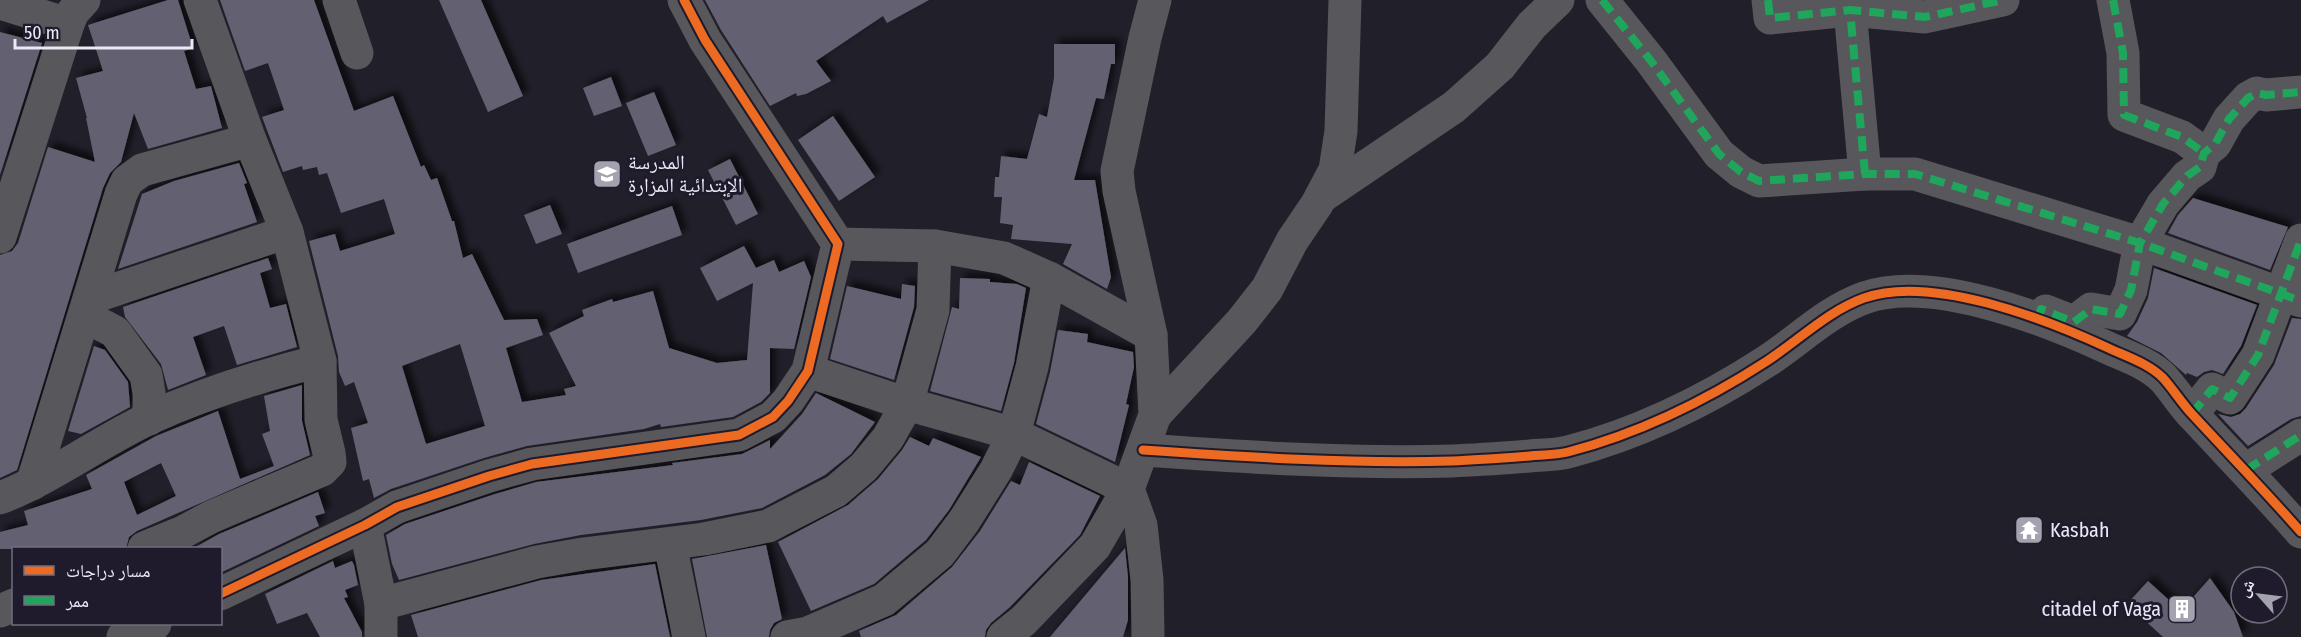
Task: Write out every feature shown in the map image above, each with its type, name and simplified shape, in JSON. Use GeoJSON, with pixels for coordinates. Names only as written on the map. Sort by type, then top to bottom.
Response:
{"type":"FeatureCollection","features":[{"type":"Feature","properties":{"kind":"street"},"geometry":{"type":"LineString","coordinates":[[149,547],[326,467],[330,462],[330,453],[321,420],[320,361],[287,232],[250,140],[200,0]]}},
{"type":"Feature","properties":{"kind":"street"},"geometry":{"type":"LineString","coordinates":[[339,0],[357,52]]}},
{"type":"Feature","properties":{"kind":"street"},"geometry":{"type":"LineString","coordinates":[[222,593],[365,525],[397,507],[532,464],[739,435],[773,417],[788,401],[808,371],[838,244],[705,40],[684,0]]}},
{"type":"Feature","properties":{"kind":"street"},"geometry":{"type":"LineString","coordinates":[[1003,637],[1023,621],[1095,546],[1128,489],[1155,415],[1151,335],[1119,191],[1117,171],[1142,50],[1155,0]]}},
{"type":"Feature","properties":{"kind":"street"},"geometry":{"type":"LineString","coordinates":[[1155,415],[1242,321],[1267,290],[1292,242],[1321,197],[1335,170],[1341,131],[1345,0]]}},
{"type":"Feature","properties":{"kind":"street"},"geometry":{"type":"LineString","coordinates":[[1321,197],[1454,107],[1500,66],[1532,25],[1558,0]]}},
{"type":"Feature","properties":{"kind":"street"},"geometry":{"type":"LineString","coordinates":[[1602,0],[1651,61],[1719,154],[1741,172],[1760,181],[1865,174],[1915,174],[2140,243],[2290,298]]}},
{"type":"Feature","properties":{"kind":"street"},"geometry":{"type":"LineString","coordinates":[[1768,0],[1770,18],[1850,10],[1925,17],[2003,0]]}},
{"type":"Feature","properties":{"kind":"street"},"geometry":{"type":"LineString","coordinates":[[2113,0],[2123,53],[2124,115],[2182,137],[2204,153]]}},
{"type":"Feature","properties":{"kind":"street"},"geometry":{"type":"LineString","coordinates":[[0,3],[76,12],[2,225]]}},
{"type":"Feature","properties":{"kind":"street"},"geometry":{"type":"LineString","coordinates":[[1850,10],[1865,174]]}},
{"type":"Feature","properties":{"kind":"street"},"geometry":{"type":"LineString","coordinates":[[2038,320],[2041,309],[2074,322],[2091,309],[2120,314],[2131,290],[2140,243],[2163,204],[2187,176],[2200,167],[2204,153],[2215,144],[2229,119],[2248,98],[2258,93],[2266,95],[2301,92]]}},
{"type":"Feature","properties":{"kind":"street"},"geometry":{"type":"LineString","coordinates":[[32,484],[121,194],[127,181],[142,170],[250,140]]}},
{"type":"Feature","properties":{"kind":"street"},"geometry":{"type":"LineString","coordinates":[[88,307],[287,232]]}},
{"type":"Feature","properties":{"kind":"street"},"geometry":{"type":"LineString","coordinates":[[2192,414],[2212,389],[2230,398],[2258,354],[2290,298],[2301,240]]}},
{"type":"Feature","properties":{"kind":"street"},"geometry":{"type":"LineString","coordinates":[[838,244],[935,246],[1004,258],[1049,278],[1151,335]]}},
{"type":"Feature","properties":{"kind":"street"},"geometry":{"type":"LineString","coordinates":[[381,604],[537,562],[670,544],[768,526],[836,491],[864,467],[888,438],[907,404],[933,310],[935,246]]}},
{"type":"Feature","properties":{"kind":"street"},"geometry":{"type":"LineString","coordinates":[[787,637],[808,633],[884,600],[940,553],[964,521],[996,470],[1014,434],[1032,367],[1049,278]]}},
{"type":"Feature","properties":{"kind":"street"},"geometry":{"type":"LineString","coordinates":[[1143,450],[1304,461],[1395,462],[1476,460],[1565,453],[1660,419],[1697,400],[1767,361],[1834,313],[1865,297],[1890,293],[1924,292],[2012,309],[2082,336],[2144,365],[2162,378],[2192,414],[2301,532]]}},
{"type":"Feature","properties":{"kind":"street"},"geometry":{"type":"LineString","coordinates":[[88,307],[114,332],[146,375],[149,419]]}},
{"type":"Feature","properties":{"kind":"street"},"geometry":{"type":"LineString","coordinates":[[0,498],[32,484],[149,419],[265,375],[320,361]]}},
{"type":"Feature","properties":{"kind":"street"},"geometry":{"type":"LineString","coordinates":[[808,371],[907,404],[1014,434],[1128,489],[1141,525],[1147,580],[1148,637]]}},
{"type":"Feature","properties":{"kind":"street"},"geometry":{"type":"LineString","coordinates":[[2246,470],[2301,435]]}},
{"type":"Feature","properties":{"kind":"street"},"geometry":{"type":"LineString","coordinates":[[365,525],[381,604],[381,637]]}},
{"type":"Feature","properties":{"kind":"street"},"geometry":{"type":"LineString","coordinates":[[670,544],[689,637]]}},
{"type":"Feature","properties":{"kind":"street"},"geometry":{"type":"LineString","coordinates":[[123,637],[152,625]]}},
{"type":"Feature","properties":{"kind":"building"},"geometry":{"type":"Polygon","coordinates":[[[168,0],[178,0],[193,48],[184,51],[196,89],[211,86],[222,128],[148,149],[134,113],[121,162],[110,173],[103,188],[17,470],[0,478],[0,255],[12,251],[18,243],[48,147],[95,162],[87,118],[76,78],[103,71],[88,25],[168,0]]]}},
{"type":"Feature","properties":{"kind":"building"},"geometry":{"type":"Polygon","coordinates":[[[220,0],[314,0],[354,111],[393,96],[421,167],[424,165],[431,180],[437,178],[452,221],[454,221],[463,258],[472,254],[504,320],[537,319],[543,335],[506,348],[522,402],[566,395],[564,389],[576,386],[549,333],[584,316],[582,310],[612,299],[613,302],[653,291],[669,348],[717,363],[747,360],[753,283],[717,301],[700,268],[744,246],[756,268],[774,260],[779,272],[804,261],[811,277],[794,349],[770,348],[770,393],[761,402],[733,417],[661,427],[660,424],[644,429],[527,446],[391,489],[374,498],[369,479],[363,481],[351,428],[368,423],[354,382],[345,386],[339,372],[338,356],[309,241],[335,234],[340,251],[395,234],[384,199],[341,213],[327,173],[319,175],[317,167],[303,170],[302,166],[283,172],[262,117],[284,110],[268,63],[245,71],[220,0]],[[460,344],[402,366],[426,444],[485,426],[460,344]]]}},
{"type":"Feature","properties":{"kind":"building"},"geometry":{"type":"Polygon","coordinates":[[[439,0],[481,0],[523,96],[488,112],[439,0]]]}},
{"type":"Feature","properties":{"kind":"building"},"geometry":{"type":"Polygon","coordinates":[[[705,0],[929,0],[887,23],[883,16],[816,61],[831,81],[806,94],[797,96],[796,93],[770,106],[721,30],[705,0]]]}},
{"type":"Feature","properties":{"kind":"building"},"geometry":{"type":"Polygon","coordinates":[[[0,32],[42,43],[0,175],[0,32]]]}},
{"type":"Feature","properties":{"kind":"building"},"geometry":{"type":"Polygon","coordinates":[[[1054,44],[1115,44],[1115,64],[1111,64],[1104,99],[1096,98],[1074,180],[1095,180],[1111,277],[1107,289],[1063,264],[1072,244],[1011,239],[1013,225],[1000,223],[1002,197],[994,197],[995,177],[999,177],[1001,156],[1027,159],[1039,114],[1047,117],[1054,78],[1054,44]]]}},
{"type":"Feature","properties":{"kind":"building"},"geometry":{"type":"Polygon","coordinates":[[[611,77],[622,106],[594,116],[583,88],[611,77]]]}},
{"type":"Feature","properties":{"kind":"building"},"geometry":{"type":"Polygon","coordinates":[[[654,92],[676,145],[648,156],[626,103],[654,92]]]}},
{"type":"Feature","properties":{"kind":"building"},"geometry":{"type":"Polygon","coordinates":[[[833,116],[875,177],[839,201],[798,140],[833,116]]]}},
{"type":"Feature","properties":{"kind":"building"},"geometry":{"type":"Polygon","coordinates":[[[730,159],[758,214],[736,225],[708,170],[730,159]]]}},
{"type":"Feature","properties":{"kind":"building"},"geometry":{"type":"Polygon","coordinates":[[[239,163],[247,183],[244,184],[257,222],[118,269],[142,194],[174,181],[239,163]]]}},
{"type":"Feature","properties":{"kind":"building"},"geometry":{"type":"Polygon","coordinates":[[[2193,198],[2288,227],[2270,270],[2168,233],[2178,215],[2193,198]]]}},
{"type":"Feature","properties":{"kind":"building"},"geometry":{"type":"Polygon","coordinates":[[[550,205],[562,234],[536,244],[524,215],[550,205]]]}},
{"type":"Feature","properties":{"kind":"building"},"geometry":{"type":"Polygon","coordinates":[[[672,206],[682,235],[578,273],[567,244],[672,206]]]}},
{"type":"Feature","properties":{"kind":"building"},"geometry":{"type":"Polygon","coordinates":[[[268,258],[272,269],[260,273],[270,308],[286,304],[297,347],[237,365],[224,326],[193,337],[206,375],[168,390],[161,364],[125,317],[123,307],[268,258]]]}},
{"type":"Feature","properties":{"kind":"building"},"geometry":{"type":"Polygon","coordinates":[[[2154,268],[2257,305],[2241,346],[2223,374],[2212,370],[2197,377],[2187,373],[2186,375],[2161,353],[2127,336],[2137,322],[2148,298],[2154,268]]]}},
{"type":"Feature","properties":{"kind":"building"},"geometry":{"type":"Polygon","coordinates":[[[960,278],[990,279],[990,282],[1017,284],[1026,288],[1014,363],[1001,411],[930,391],[952,307],[959,309],[960,278]]]}},
{"type":"Feature","properties":{"kind":"building"},"geometry":{"type":"Polygon","coordinates":[[[902,284],[915,286],[914,307],[894,380],[830,359],[847,286],[901,299],[902,284]]]}},
{"type":"Feature","properties":{"kind":"building"},"geometry":{"type":"Polygon","coordinates":[[[2292,318],[2301,319],[2301,416],[2291,419],[2248,446],[2218,414],[2231,417],[2240,414],[2246,408],[2274,365],[2292,318]]]}},
{"type":"Feature","properties":{"kind":"building"},"geometry":{"type":"Polygon","coordinates":[[[1058,330],[1088,334],[1087,342],[1133,352],[1134,367],[1126,404],[1129,405],[1115,462],[1036,424],[1058,330]]]}},
{"type":"Feature","properties":{"kind":"building"},"geometry":{"type":"Polygon","coordinates":[[[94,346],[105,350],[128,382],[130,407],[81,434],[68,431],[94,346]]]}},
{"type":"Feature","properties":{"kind":"building"},"geometry":{"type":"Polygon","coordinates":[[[302,385],[302,421],[310,455],[137,531],[129,537],[126,547],[12,547],[12,549],[0,549],[0,532],[28,525],[24,511],[92,489],[86,475],[156,436],[218,411],[240,479],[274,466],[262,434],[270,431],[264,396],[302,385]],[[161,463],[124,482],[137,515],[176,496],[161,463]]]}},
{"type":"Feature","properties":{"kind":"building"},"geometry":{"type":"Polygon","coordinates":[[[816,393],[875,422],[851,454],[825,475],[762,508],[701,520],[581,535],[534,544],[399,580],[392,564],[386,535],[405,524],[495,494],[536,482],[742,454],[770,440],[770,449],[802,414],[816,393]]]}},
{"type":"Feature","properties":{"kind":"building"},"geometry":{"type":"Polygon","coordinates":[[[910,437],[929,446],[933,438],[981,457],[949,510],[926,540],[874,584],[811,611],[778,542],[848,505],[878,479],[910,437]]]}},
{"type":"Feature","properties":{"kind":"building"},"geometry":{"type":"Polygon","coordinates":[[[1029,462],[1100,496],[1080,535],[1010,607],[991,623],[986,630],[985,637],[861,637],[859,631],[896,615],[952,567],[980,531],[1011,481],[1020,485],[1029,462]]]}},
{"type":"Feature","properties":{"kind":"building"},"geometry":{"type":"Polygon","coordinates":[[[318,492],[325,513],[315,516],[319,526],[222,572],[222,547],[196,547],[219,534],[318,492]]]}},
{"type":"Feature","properties":{"kind":"building"},"geometry":{"type":"Polygon","coordinates":[[[766,545],[782,619],[774,623],[769,637],[707,637],[692,559],[766,545]]]}},
{"type":"Feature","properties":{"kind":"building"},"geometry":{"type":"Polygon","coordinates":[[[1125,548],[1128,620],[1123,637],[1050,637],[1125,548]]]}},
{"type":"Feature","properties":{"kind":"building"},"geometry":{"type":"Polygon","coordinates":[[[333,561],[335,568],[352,561],[354,565],[358,585],[345,590],[348,597],[344,598],[362,632],[362,637],[320,637],[307,613],[277,624],[265,594],[333,561]]]}},
{"type":"Feature","properties":{"kind":"building"},"geometry":{"type":"Polygon","coordinates":[[[655,564],[670,637],[418,637],[411,615],[541,580],[655,564]]]}},
{"type":"Feature","properties":{"kind":"building","name":"citadel of Vaga"},"geometry":{"type":"Polygon","coordinates":[[[2210,578],[2229,605],[2229,625],[2239,625],[2243,637],[2163,637],[2127,604],[2148,581],[2181,611],[2210,578]]]}},
{"type":"Feature","properties":{"kind":"marked path"},"geometry":{"type":"LineString","coordinates":[[1602,0],[1651,61],[1719,154],[1741,172],[1759,181],[1865,174],[1915,174],[2140,243],[2301,301]]}},
{"type":"Feature","properties":{"kind":"marked path"},"geometry":{"type":"LineString","coordinates":[[1768,0],[1770,18],[1850,10]]}},
{"type":"Feature","properties":{"kind":"marked path"},"geometry":{"type":"LineString","coordinates":[[1865,174],[1850,10],[1925,17],[2003,0]]}},
{"type":"Feature","properties":{"kind":"marked path"},"geometry":{"type":"LineString","coordinates":[[2113,0],[2123,53],[2124,115],[2182,137],[2204,153]]}},
{"type":"Feature","properties":{"kind":"marked path"},"geometry":{"type":"LineString","coordinates":[[2038,319],[2041,309],[2074,322],[2091,309],[2120,314],[2131,290],[2140,243],[2163,204],[2187,176],[2200,167],[2204,153],[2215,144],[2229,119],[2248,98],[2257,93],[2266,95],[2301,92]]}},
{"type":"Feature","properties":{"kind":"marked path"},"geometry":{"type":"LineString","coordinates":[[2192,414],[2212,389],[2230,398],[2258,355],[2301,240]]}},
{"type":"Feature","properties":{"kind":"marked path"},"geometry":{"type":"LineString","coordinates":[[2246,470],[2301,435]]}},
{"type":"Feature","properties":{"kind":"cycle path"},"geometry":{"type":"LineString","coordinates":[[222,593],[365,525],[397,507],[532,464],[739,435],[773,417],[788,401],[808,371],[838,244],[705,40],[684,0]]}},
{"type":"Feature","properties":{"kind":"cycle path"},"geometry":{"type":"LineString","coordinates":[[1143,450],[1375,462],[1462,461],[1563,453],[1620,436],[1696,402],[1767,361],[1838,310],[1864,298],[1891,292],[1922,292],[1987,303],[2020,313],[2081,336],[2150,368],[2163,378],[2191,413],[2301,532]]}},
{"type":"Feature","properties":{"kind":"place","name":"المدرسة الإبتدائية المزارة"},"geometry":{"type":"Point","coordinates":[607,174]}},
{"type":"Feature","properties":{"kind":"place","name":"Kasbah"},"geometry":{"type":"Point","coordinates":[2029,530]}},
{"type":"Feature","properties":{"kind":"place","name":"citadel of Vaga"},"geometry":{"type":"Point","coordinates":[2182,609]}}]}
